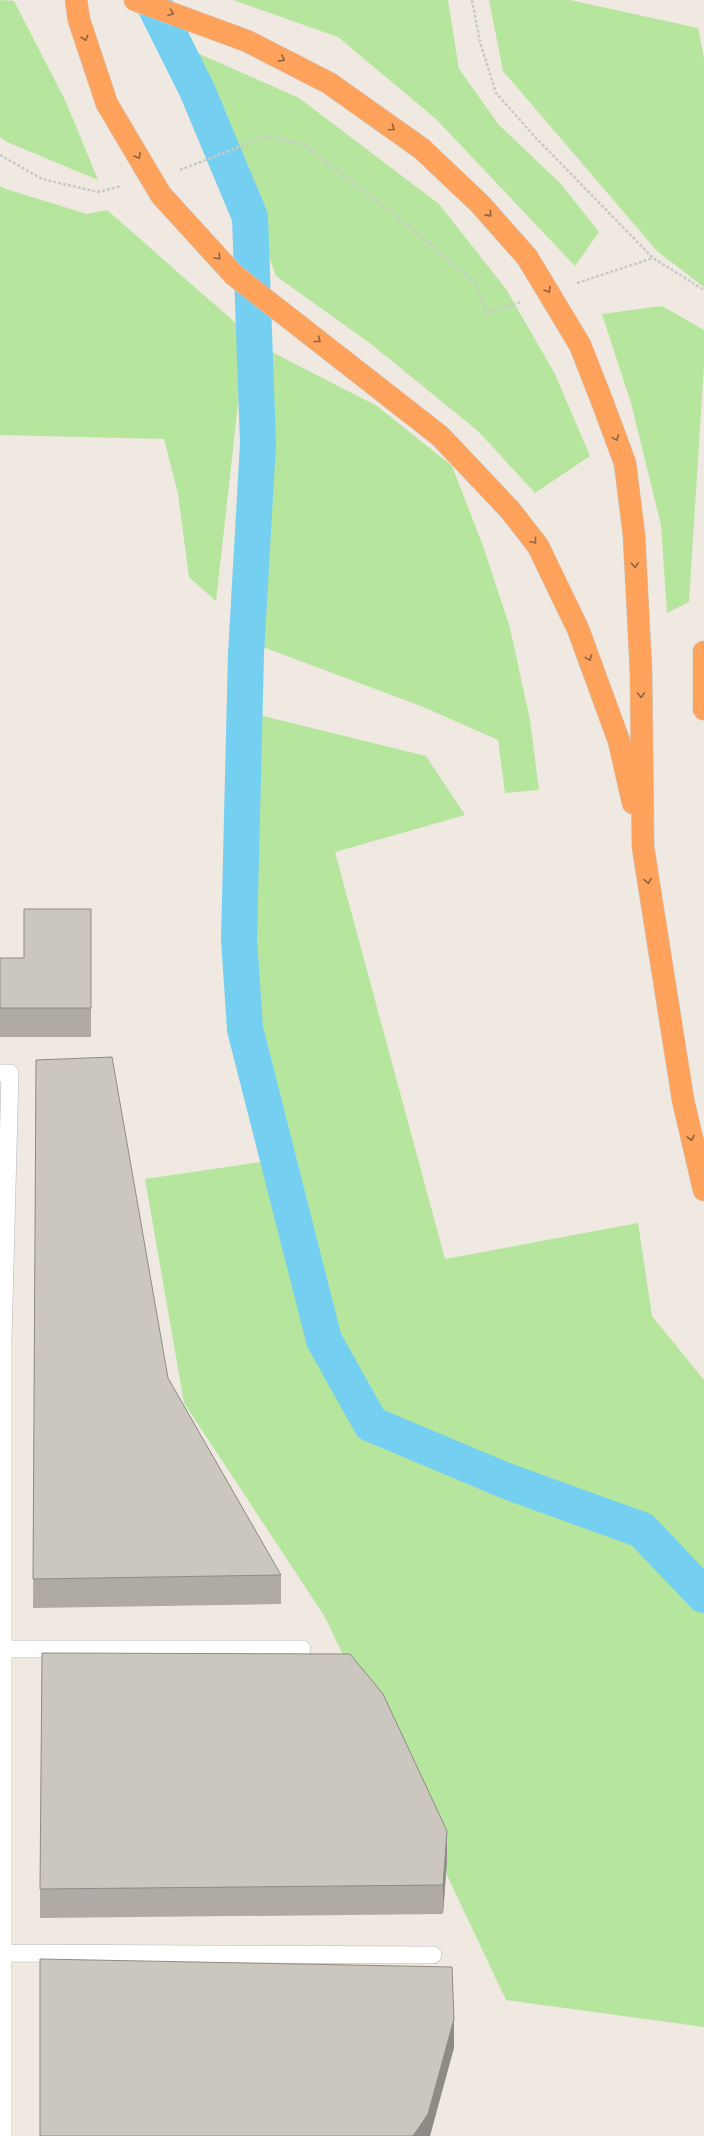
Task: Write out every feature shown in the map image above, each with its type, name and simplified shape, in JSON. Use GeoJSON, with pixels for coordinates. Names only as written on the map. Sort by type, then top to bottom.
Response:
{"type":"FeatureCollection","features":[{"type":"Feature","properties":{"kind":"highway"},"geometry":{"type":"LineString","coordinates":[[76,0],[79,20],[108,104],[161,195],[234,275],[440,436],[510,510],[538,546],[578,629],[619,741],[643,847],[683,1100],[704,1190]]}},
{"type":"Feature","properties":{"kind":"highway"},"geometry":{"type":"LineString","coordinates":[[134,0],[247,41],[329,83],[422,150],[480,204],[527,257],[580,345],[625,463],[634,535],[641,672],[643,847]]}},
{"type":"Feature","properties":{"kind":"highway"},"geometry":{"type":"LineString","coordinates":[[704,652],[704,709]]}},
{"type":"Feature","properties":{"kind":"lane"},"geometry":{"type":"LineString","coordinates":[[0,1073],[10,1073],[2,1342],[3,2136]]}},
{"type":"Feature","properties":{"kind":"lane"},"geometry":{"type":"LineString","coordinates":[[2,1649],[302,1649]]}},
{"type":"Feature","properties":{"kind":"lane"},"geometry":{"type":"LineString","coordinates":[[2,1953],[433,1955]]}},
{"type":"Feature","properties":{"kind":"path"},"geometry":{"type":"LineString","coordinates":[[472,0],[480,42],[496,93],[536,138],[653,258],[704,290]]}},
{"type":"Feature","properties":{"kind":"path"},"geometry":{"type":"LineString","coordinates":[[176,171],[265,137],[303,144],[406,224],[475,283],[488,313],[525,301]]}},
{"type":"Feature","properties":{"kind":"path"},"geometry":{"type":"LineString","coordinates":[[0,155],[42,179],[98,192],[126,184]]}},
{"type":"Feature","properties":{"kind":"path"},"geometry":{"type":"LineString","coordinates":[[570,286],[653,258]]}},
{"type":"Feature","properties":{"kind":"green space"},"geometry":{"type":"Polygon","coordinates":[[[0,0],[14,1],[66,102],[98,180],[7,142],[0,137],[0,0]]]}},
{"type":"Feature","properties":{"kind":"green space"},"geometry":{"type":"Polygon","coordinates":[[[233,0],[448,0],[459,69],[499,125],[561,184],[599,232],[575,266],[436,119],[338,37],[233,0]]]}},
{"type":"Feature","properties":{"kind":"green space"},"geometry":{"type":"Polygon","coordinates":[[[489,0],[570,0],[698,28],[704,58],[704,287],[657,251],[503,71],[489,0]]]}},
{"type":"Feature","properties":{"kind":"green space"},"geometry":{"type":"Polygon","coordinates":[[[195,52],[299,98],[439,204],[506,289],[555,374],[590,456],[535,493],[478,431],[371,344],[276,276],[195,52]]]}},
{"type":"Feature","properties":{"kind":"green space"},"geometry":{"type":"Polygon","coordinates":[[[0,186],[87,214],[107,210],[246,332],[216,601],[189,577],[178,494],[164,439],[0,435],[0,186]]]}},
{"type":"Feature","properties":{"kind":"green space"},"geometry":{"type":"Polygon","coordinates":[[[662,306],[704,330],[704,365],[689,602],[667,613],[661,525],[631,403],[602,314],[662,306]]]}},
{"type":"Feature","properties":{"kind":"green space"},"geometry":{"type":"Polygon","coordinates":[[[270,351],[377,406],[452,466],[483,546],[510,628],[530,720],[539,790],[505,793],[498,740],[421,706],[263,647],[270,351]]]}},
{"type":"Feature","properties":{"kind":"green space"},"geometry":{"type":"Polygon","coordinates":[[[259,715],[426,756],[465,815],[335,852],[445,1259],[638,1223],[652,1316],[704,1380],[704,2027],[506,2000],[325,1617],[184,1403],[145,1179],[295,1157],[262,1055],[252,865],[259,715]]]}},
{"type":"Feature","properties":{"kind":"building"},"geometry":{"type":"Polygon","coordinates":[[[24,909],[91,909],[91,1008],[0,1008],[0,958],[24,958],[24,909]]]}},
{"type":"Feature","properties":{"kind":"building"},"geometry":{"type":"Polygon","coordinates":[[[112,1057],[168,1378],[281,1575],[33,1579],[36,1060],[112,1057]]]}},
{"type":"Feature","properties":{"kind":"building"},"geometry":{"type":"Polygon","coordinates":[[[42,1653],[350,1654],[383,1694],[447,1831],[443,1885],[40,1889],[42,1653]]]}},
{"type":"Feature","properties":{"kind":"building"},"geometry":{"type":"Polygon","coordinates":[[[40,1959],[452,1967],[454,2019],[428,2114],[413,2136],[40,2136],[40,1959]]]}},
{"type":"Feature","properties":{"kind":"waterway"},"geometry":{"type":"LineString","coordinates":[[152,0],[197,90],[250,217],[258,444],[246,654],[239,939],[245,1029],[324,1340],[371,1424],[509,1482],[642,1530],[704,1595]]}}]}
